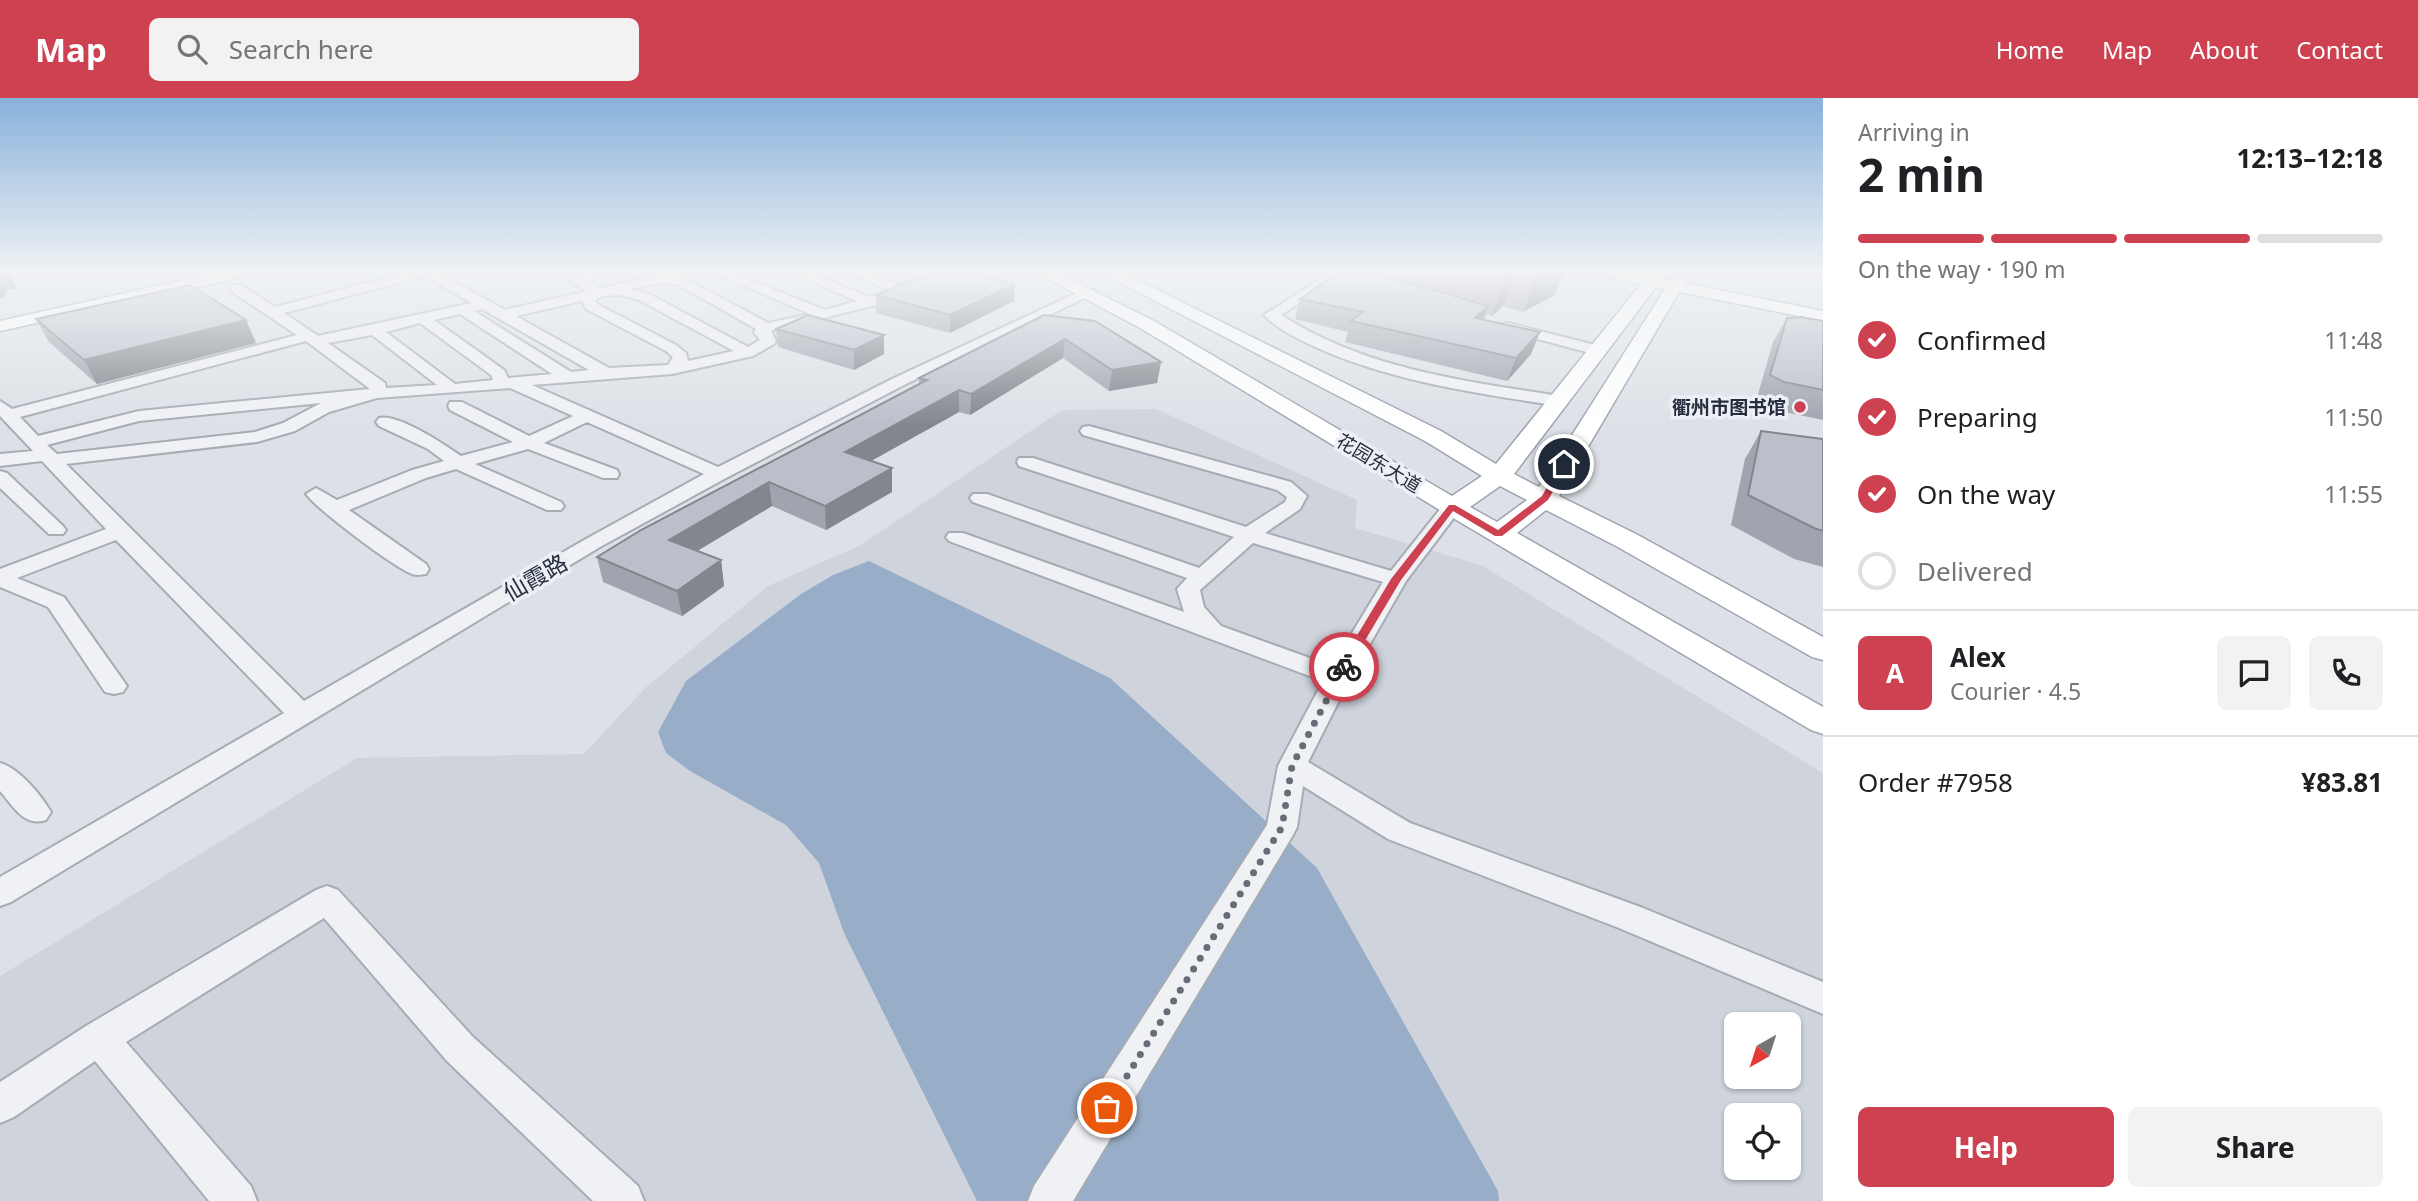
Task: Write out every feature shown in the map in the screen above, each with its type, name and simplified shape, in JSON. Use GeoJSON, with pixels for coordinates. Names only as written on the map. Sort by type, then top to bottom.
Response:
{"type":"FeatureCollection","features":[{"type":"Feature","properties":{"kind":"main road","name":"花园东大道"},"geometry":{"type":"LineString","coordinates":[[1143,322],[1452,507],[1593,586],[1823,723]]}},
{"type":"Feature","properties":{"kind":"main road","name":"花园东大道"},"geometry":{"type":"LineString","coordinates":[[1208,322],[1421,430],[1499,476],[1626,540],[1823,650]]}},
{"type":"Feature","properties":{"kind":"main road"},"geometry":{"type":"LineString","coordinates":[[1452,507],[1499,476],[1622,322]]}},
{"type":"Feature","properties":{"kind":"main road"},"geometry":{"type":"LineString","coordinates":[[1499,534],[1545,498],[1637,322]]}},
{"type":"Feature","properties":{"kind":"street"},"geometry":{"type":"LineString","coordinates":[[289,322],[379,386],[376,393]]}},
{"type":"Feature","properties":{"kind":"street"},"geometry":{"type":"LineString","coordinates":[[4,410],[311,339],[408,322]]}},
{"type":"Feature","properties":{"kind":"street"},"geometry":{"type":"LineString","coordinates":[[428,322],[498,373],[509,384],[719,474]]}},
{"type":"Feature","properties":{"kind":"street"},"geometry":{"type":"LineString","coordinates":[[483,322],[568,377]]}},
{"type":"Feature","properties":{"kind":"street"},"geometry":{"type":"LineString","coordinates":[[516,322],[606,373]]}},
{"type":"Feature","properties":{"kind":"street"},"geometry":{"type":"LineString","coordinates":[[622,322],[681,356],[680,362],[671,369]]}},
{"type":"Feature","properties":{"kind":"street"},"geometry":{"type":"LineString","coordinates":[[691,322],[748,353]]}},
{"type":"Feature","properties":{"kind":"street"},"geometry":{"type":"LineString","coordinates":[[756,322],[766,328]]}},
{"type":"Feature","properties":{"kind":"street"},"geometry":{"type":"LineString","coordinates":[[46,452],[139,416],[376,393],[454,397],[509,384],[671,369],[748,353],[769,341],[761,332],[766,328],[791,322]]}},
{"type":"Feature","properties":{"kind":"street","name":"仙霞路"},"geometry":{"type":"LineString","coordinates":[[0,893],[593,543],[719,474],[898,382],[1025,322]]}},
{"type":"Feature","properties":{"kind":"street"},"geometry":{"type":"LineString","coordinates":[[1281,322],[1342,353],[1478,388],[1560,401]]}},
{"type":"Feature","properties":{"kind":"street"},"geometry":{"type":"LineString","coordinates":[[1498,325],[1598,350]]}},
{"type":"Feature","properties":{"kind":"street"},"geometry":{"type":"LineString","coordinates":[[375,330],[454,397],[529,443],[610,474]]}},
{"type":"Feature","properties":{"kind":"street"},"geometry":{"type":"LineString","coordinates":[[0,460],[46,452],[257,437],[289,427],[323,408],[376,393]]}},
{"type":"Feature","properties":{"kind":"street"},"geometry":{"type":"LineString","coordinates":[[4,410],[118,531],[301,714]]}},
{"type":"Feature","properties":{"kind":"street"},"geometry":{"type":"LineString","coordinates":[[335,508],[419,474],[529,443],[587,416]]}},
{"type":"Feature","properties":{"kind":"street"},"geometry":{"type":"LineString","coordinates":[[385,422],[434,445],[460,464],[554,506]]}},
{"type":"Feature","properties":{"kind":"street"},"geometry":{"type":"LineString","coordinates":[[1089,431],[1284,486],[1297,496],[1293,505],[1249,535],[1188,589],[1193,609],[1211,629]]}},
{"type":"Feature","properties":{"kind":"street"},"geometry":{"type":"LineString","coordinates":[[1026,462],[1249,535],[1396,579]]}},
{"type":"Feature","properties":{"kind":"street"},"geometry":{"type":"LineString","coordinates":[[0,477],[56,530]]}},
{"type":"Feature","properties":{"kind":"street"},"geometry":{"type":"LineString","coordinates":[[316,494],[379,543],[418,569]]}},
{"type":"Feature","properties":{"kind":"street"},"geometry":{"type":"LineString","coordinates":[[981,498],[1202,576]]}},
{"type":"Feature","properties":{"kind":"street"},"geometry":{"type":"LineString","coordinates":[[1049,1201],[1282,827],[1292,766],[1338,677],[1396,579],[1452,507]]}},
{"type":"Feature","properties":{"kind":"street"},"geometry":{"type":"LineString","coordinates":[[0,578],[118,531]]}},
{"type":"Feature","properties":{"kind":"street"},"geometry":{"type":"LineString","coordinates":[[956,537],[1338,677]]}},
{"type":"Feature","properties":{"kind":"street"},"geometry":{"type":"LineString","coordinates":[[0,578],[55,602],[114,686]]}},
{"type":"Feature","properties":{"kind":"street"},"geometry":{"type":"LineString","coordinates":[[1292,766],[1399,831],[1631,918],[1823,998]]}},
{"type":"Feature","properties":{"kind":"street"},"geometry":{"type":"LineString","coordinates":[[0,773],[36,812]]}},
{"type":"Feature","properties":{"kind":"street"},"geometry":{"type":"LineString","coordinates":[[0,1104],[99,1038],[327,899],[460,1049],[623,1201]]}},
{"type":"Feature","properties":{"kind":"street"},"geometry":{"type":"LineString","coordinates":[[99,1038],[236,1201]]}},
{"type":"Feature","properties":{"kind":"shaded area"},"geometry":{"type":"Polygon","coordinates":[[[1156,409],[1357,500],[1355,528],[1481,565],[1823,773],[1823,1201],[0,1201],[0,976],[357,758],[584,754],[644,689],[768,586],[859,546],[1062,410],[1156,409]]]}},
{"type":"Feature","properties":{"kind":"water"},"geometry":{"type":"Polygon","coordinates":[[[869,561],[1110,678],[1317,868],[1498,1191],[1499,1201],[977,1201],[844,933],[819,863],[786,825],[690,771],[666,753],[658,732],[686,681],[801,594],[833,575],[869,561]]]}},
{"type":"Feature","properties":{"kind":"building"},"geometry":{"type":"Polygon","coordinates":[[[40,322],[236,322],[84,360],[40,322]]]}},
{"type":"Feature","properties":{"kind":"building"},"geometry":{"type":"Polygon","coordinates":[[[791,322],[836,322],[884,335],[854,350],[776,329],[791,322]]]}},
{"type":"Feature","properties":{"kind":"building"},"geometry":{"type":"Polygon","coordinates":[[[1029,322],[1097,322],[1161,362],[1112,370],[1065,339],[971,394],[959,390],[845,452],[892,468],[825,506],[769,482],[669,540],[721,560],[677,591],[597,557],[641,530],[927,380],[919,378],[1029,322]]]}},
{"type":"Feature","properties":{"kind":"building"},"geometry":{"type":"Polygon","coordinates":[[[1358,322],[1496,322],[1540,332],[1516,358],[1358,322]]]}},
{"type":"Feature","properties":{"kind":"building"},"geometry":{"type":"Polygon","coordinates":[[[1786,322],[1823,322],[1823,390],[1784,382],[1770,375],[1786,322]]]}},
{"type":"Feature","properties":{"kind":"building"},"geometry":{"type":"Polygon","coordinates":[[[1761,431],[1823,439],[1823,531],[1748,495],[1761,431]]]}},
{"type":"Feature","properties":{"kind":"way so far"},"geometry":{"type":"LineString","coordinates":[[1107,1108],[1282,827],[1292,766],[1344,667]]}},
{"type":"Feature","properties":{"kind":"place","name":"衢州市图书馆"},"geometry":{"type":"Point","coordinates":[1800,407]}},
{"type":"Feature","properties":{"kind":"route"},"geometry":{"type":"LineString","coordinates":[[1344,667],[1396,579],[1452,507],[1499,534],[1545,498],[1564,464]]}}]}
